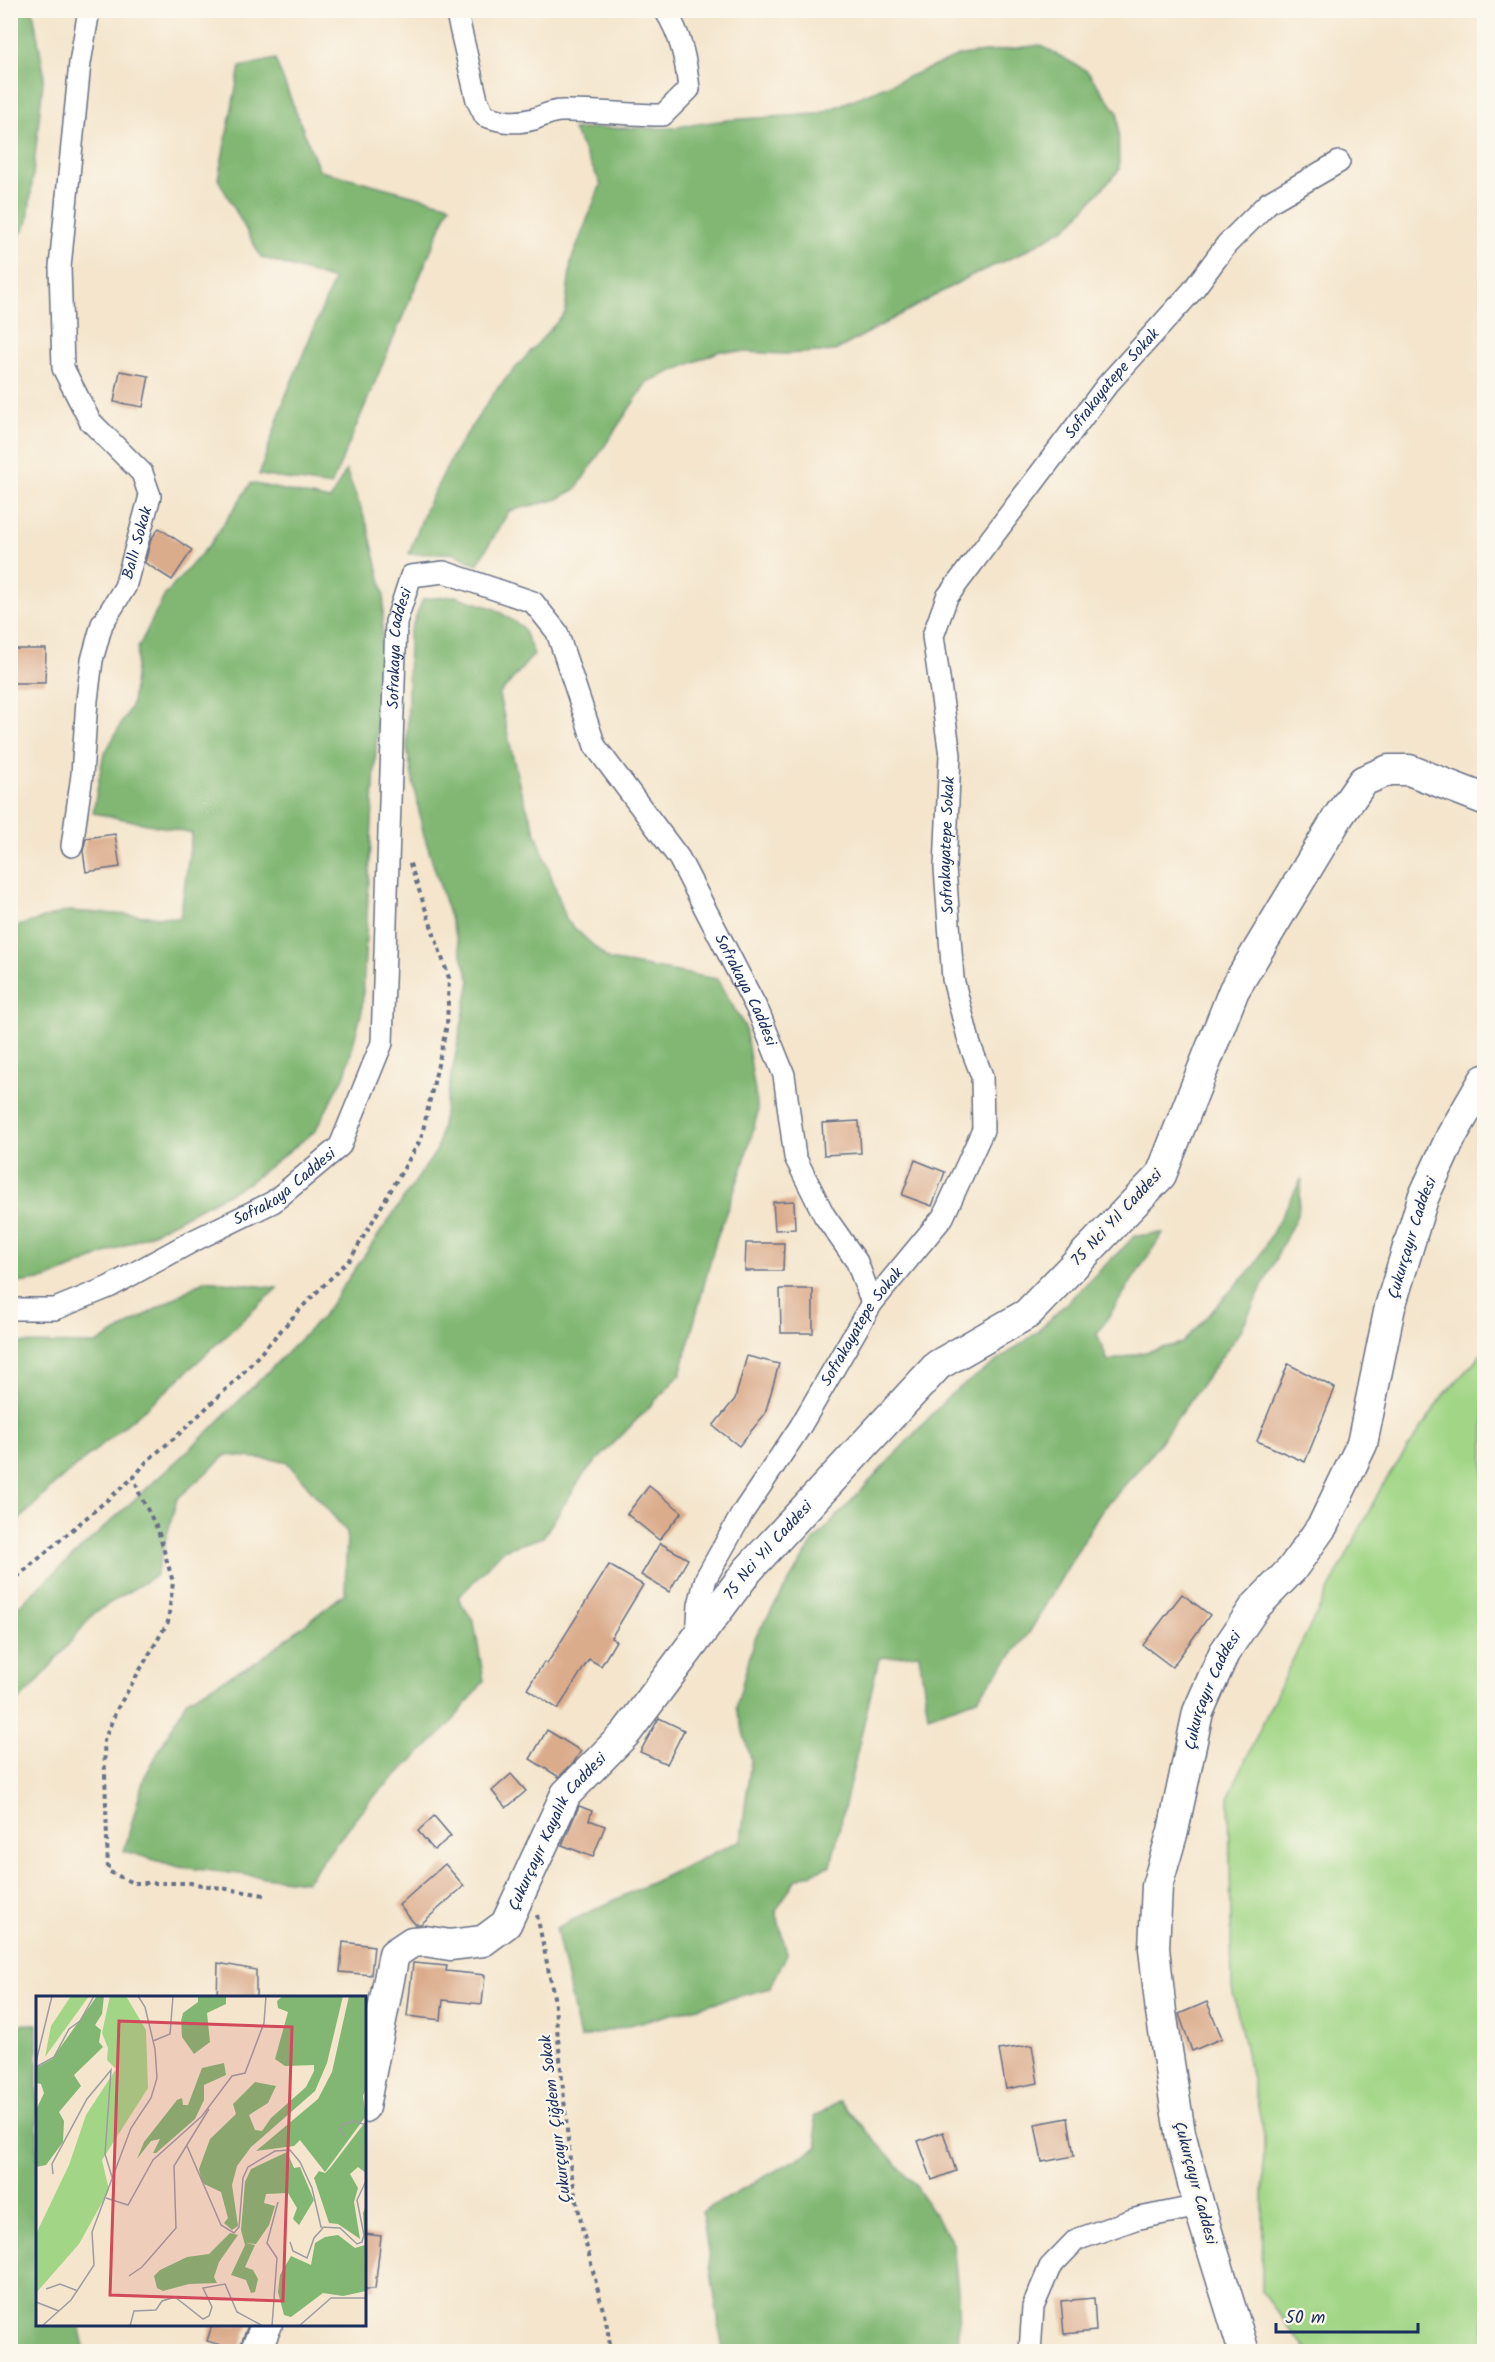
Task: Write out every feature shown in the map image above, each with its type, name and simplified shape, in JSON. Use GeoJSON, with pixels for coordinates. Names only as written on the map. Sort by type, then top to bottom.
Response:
{"type":"FeatureCollection","features":[{"type":"Feature","properties":{"kind":"street","name":"Ballı Sokak"},"geometry":{"type":"LineString","coordinates":[[72,846],[82,775],[92,660],[102,624],[125,587],[150,496],[142,473],[90,421],[63,368],[60,267],[80,63],[89,10]]}},
{"type":"Feature","properties":{"kind":"street"},"geometry":{"type":"LineString","coordinates":[[456,10],[477,100],[485,116],[506,123],[534,119],[557,111],[594,110],[629,115],[663,115],[690,88],[676,28],[665,10]]}},
{"type":"Feature","properties":{"kind":"street","name":"Sofrakayatepe Sokak"},"geometry":{"type":"LineString","coordinates":[[697,1638],[699,1605],[706,1578],[743,1512],[800,1427],[872,1303],[944,1217],[983,1130],[982,1076],[970,1045],[953,979],[945,868],[950,754],[933,636],[948,597],[1107,385],[1193,290],[1227,244],[1268,203],[1339,162]]}},
{"type":"Feature","properties":{"kind":"street","name":"Sofrakaya Caddesi"},"geometry":{"type":"LineString","coordinates":[[10,1309],[55,1310],[109,1287],[193,1241],[273,1202],[340,1146],[382,1042],[396,622],[411,576],[444,572],[533,602],[557,632],[595,746],[679,858],[759,1013],[784,1075],[795,1157],[824,1215],[857,1262],[872,1303]]}},
{"type":"Feature","properties":{"kind":"street","name":"75 Nci Yıl Caddesi"},"geometry":{"type":"LineString","coordinates":[[697,1638],[748,1570],[938,1365],[1027,1314],[1161,1175],[1234,990],[1338,817],[1363,781],[1389,770],[1409,770],[1485,799]]}},
{"type":"Feature","properties":{"kind":"street","name":"Çukurçayır Caddesi"},"geometry":{"type":"LineString","coordinates":[[1244,2352],[1199,2206],[1180,2133],[1161,2013],[1154,1948],[1157,1886],[1173,1831],[1198,1712],[1224,1653],[1255,1607],[1292,1569],[1323,1525],[1362,1444],[1390,1307],[1423,1198],[1452,1135],[1485,1080]]}},
{"type":"Feature","properties":{"kind":"street","name":"Çukurçayır Kayalık Caddesi"},"geometry":{"type":"LineString","coordinates":[[366,2097],[394,1954],[412,1942],[424,1941],[450,1945],[483,1941],[506,1924],[566,1794],[626,1733],[697,1638]]}},
{"type":"Feature","properties":{"kind":"street"},"geometry":{"type":"LineString","coordinates":[[1030,2352],[1033,2307],[1050,2267],[1076,2240],[1135,2219],[1199,2206]]}},
{"type":"Feature","properties":{"kind":"street"},"geometry":{"type":"LineString","coordinates":[[255,2352],[267,2326]]}},
{"type":"Feature","properties":{"kind":"path"},"geometry":{"type":"LineString","coordinates":[[10,1583],[134,1477],[148,1460],[241,1375],[302,1307],[351,1258],[421,1139],[447,1025],[449,978],[408,858]]}},
{"type":"Feature","properties":{"kind":"path"},"geometry":{"type":"LineString","coordinates":[[134,1477],[140,1495],[158,1530],[173,1582],[168,1622],[116,1712],[104,1741],[108,1871],[133,1883],[190,1883],[264,1895]]}},
{"type":"Feature","properties":{"kind":"path","name":"Çukurçayır Çiğdem Sokak"},"geometry":{"type":"LineString","coordinates":[[526,1883],[540,1924],[554,1997],[572,2171],[583,2232],[607,2326],[611,2352]]}},
{"type":"Feature","properties":{"kind":"green space"},"geometry":{"type":"Polygon","coordinates":[[[11,10],[33,11],[44,73],[28,221],[11,251],[11,10]]]}},
{"type":"Feature","properties":{"kind":"green space"},"geometry":{"type":"Polygon","coordinates":[[[1040,45],[1087,71],[1118,113],[1119,170],[1070,225],[1018,255],[970,276],[835,351],[785,354],[720,351],[647,382],[576,489],[558,499],[509,511],[477,565],[454,553],[409,554],[426,508],[454,453],[496,390],[565,313],[571,261],[601,184],[573,130],[670,128],[726,120],[818,114],[961,55],[1040,45]]]}},
{"type":"Feature","properties":{"kind":"green space"},"geometry":{"type":"Polygon","coordinates":[[[275,59],[319,170],[450,205],[331,486],[259,475],[286,395],[334,280],[261,257],[218,179],[240,67],[275,59]]]}},
{"type":"Feature","properties":{"kind":"green space"},"geometry":{"type":"Polygon","coordinates":[[[346,470],[368,527],[384,595],[362,1011],[345,1075],[315,1131],[248,1183],[153,1233],[47,1279],[11,1284],[11,928],[68,911],[180,918],[192,833],[93,813],[103,757],[132,704],[138,648],[165,595],[211,543],[251,483],[330,500],[346,470]]]}},
{"type":"Feature","properties":{"kind":"green space"},"geometry":{"type":"Polygon","coordinates":[[[455,596],[495,609],[522,627],[534,654],[499,695],[520,788],[567,921],[609,960],[717,979],[745,1027],[758,1112],[742,1169],[716,1240],[680,1375],[583,1475],[543,1537],[503,1550],[458,1598],[474,1622],[484,1681],[448,1727],[370,1800],[306,1882],[179,1867],[124,1851],[144,1778],[187,1700],[259,1660],[345,1593],[347,1532],[286,1461],[226,1455],[177,1499],[156,1575],[95,1612],[34,1686],[11,1708],[11,1613],[207,1433],[322,1317],[437,1150],[470,981],[423,832],[407,749],[409,634],[423,599],[455,596]]]}},
{"type":"Feature","properties":{"kind":"green space"},"geometry":{"type":"Polygon","coordinates":[[[1302,1178],[1298,1213],[1241,1330],[1146,1461],[1099,1514],[1029,1633],[977,1699],[928,1716],[919,1654],[879,1658],[831,1865],[795,1880],[776,1911],[787,1954],[770,1988],[580,2038],[556,1928],[741,1840],[751,1759],[736,1708],[754,1639],[813,1542],[951,1394],[1036,1333],[1135,1236],[1163,1233],[1097,1334],[1108,1361],[1182,1343],[1254,1266],[1302,1178]]]}},
{"type":"Feature","properties":{"kind":"green space"},"geometry":{"type":"Polygon","coordinates":[[[205,1280],[277,1288],[165,1392],[55,1484],[11,1528],[11,1343],[96,1344],[205,1280]]]}},
{"type":"Feature","properties":{"kind":"green space"},"geometry":{"type":"Polygon","coordinates":[[[1484,1351],[1484,2351],[1307,2351],[1262,2292],[1264,2134],[1232,1988],[1229,1796],[1286,1673],[1382,1486],[1444,1395],[1484,1351]]]}},
{"type":"Feature","properties":{"kind":"green space"},"geometry":{"type":"Polygon","coordinates":[[[36,2024],[36,2326],[79,2326],[85,2351],[11,2351],[11,2025],[36,2024]]]}},
{"type":"Feature","properties":{"kind":"green space"},"geometry":{"type":"Polygon","coordinates":[[[840,2101],[916,2186],[953,2243],[958,2291],[959,2351],[723,2351],[702,2212],[818,2147],[814,2117],[840,2101]]]}},
{"type":"Feature","properties":{"kind":"building"},"geometry":{"type":"Polygon","coordinates":[[[120,371],[149,376],[143,407],[114,402],[120,371]]]}},
{"type":"Feature","properties":{"kind":"building"},"geometry":{"type":"Polygon","coordinates":[[[159,528],[192,550],[172,580],[145,563],[151,539],[159,528]]]}},
{"type":"Feature","properties":{"kind":"building"},"geometry":{"type":"Polygon","coordinates":[[[10,649],[46,649],[45,683],[10,683],[10,649]]]}},
{"type":"Feature","properties":{"kind":"building"},"geometry":{"type":"Polygon","coordinates":[[[115,834],[120,867],[86,872],[83,851],[86,838],[115,834]]]}},
{"type":"Feature","properties":{"kind":"building"},"geometry":{"type":"Polygon","coordinates":[[[859,1121],[861,1153],[824,1155],[822,1123],[859,1121]]]}},
{"type":"Feature","properties":{"kind":"building"},"geometry":{"type":"Polygon","coordinates":[[[915,1160],[945,1172],[932,1206],[902,1195],[915,1160]]]}},
{"type":"Feature","properties":{"kind":"building"},"geometry":{"type":"Polygon","coordinates":[[[794,1201],[795,1229],[775,1230],[773,1202],[794,1201]]]}},
{"type":"Feature","properties":{"kind":"building"},"geometry":{"type":"Polygon","coordinates":[[[746,1243],[784,1243],[783,1271],[745,1271],[746,1243]]]}},
{"type":"Feature","properties":{"kind":"building"},"geometry":{"type":"Polygon","coordinates":[[[780,1289],[813,1289],[813,1333],[781,1333],[780,1289]]]}},
{"type":"Feature","properties":{"kind":"building"},"geometry":{"type":"Polygon","coordinates":[[[747,1356],[779,1364],[765,1414],[739,1446],[713,1426],[735,1399],[747,1356]]]}},
{"type":"Feature","properties":{"kind":"building"},"geometry":{"type":"Polygon","coordinates":[[[1288,1364],[1335,1388],[1305,1462],[1257,1441],[1288,1364]]]}},
{"type":"Feature","properties":{"kind":"building"},"geometry":{"type":"Polygon","coordinates":[[[649,1486],[682,1512],[659,1540],[627,1514],[649,1486]]]}},
{"type":"Feature","properties":{"kind":"building"},"geometry":{"type":"Polygon","coordinates":[[[660,1543],[688,1559],[669,1592],[641,1575],[660,1543]]]}},
{"type":"Feature","properties":{"kind":"building"},"geometry":{"type":"Polygon","coordinates":[[[609,1565],[643,1585],[611,1638],[616,1641],[601,1666],[589,1659],[558,1709],[527,1689],[544,1662],[547,1664],[609,1565]]]}},
{"type":"Feature","properties":{"kind":"building"},"geometry":{"type":"Polygon","coordinates":[[[1182,1594],[1210,1615],[1172,1667],[1143,1645],[1182,1594]]]}},
{"type":"Feature","properties":{"kind":"building"},"geometry":{"type":"Polygon","coordinates":[[[659,1718],[684,1730],[667,1764],[640,1752],[659,1718]]]}},
{"type":"Feature","properties":{"kind":"building"},"geometry":{"type":"Polygon","coordinates":[[[547,1730],[581,1751],[559,1777],[530,1759],[547,1730]]]}},
{"type":"Feature","properties":{"kind":"building"},"geometry":{"type":"Polygon","coordinates":[[[511,1774],[526,1791],[506,1808],[492,1791],[511,1774]]]}},
{"type":"Feature","properties":{"kind":"building"},"geometry":{"type":"Polygon","coordinates":[[[579,1806],[592,1811],[589,1820],[605,1826],[593,1857],[562,1845],[579,1806]]]}},
{"type":"Feature","properties":{"kind":"building"},"geometry":{"type":"Polygon","coordinates":[[[434,1816],[451,1836],[434,1850],[418,1831],[434,1816]]]}},
{"type":"Feature","properties":{"kind":"building"},"geometry":{"type":"Polygon","coordinates":[[[445,1864],[464,1886],[421,1924],[415,1924],[399,1905],[445,1864]]]}},
{"type":"Feature","properties":{"kind":"building"},"geometry":{"type":"Polygon","coordinates":[[[343,1942],[374,1946],[371,1975],[340,1972],[343,1942]]]}},
{"type":"Feature","properties":{"kind":"building"},"geometry":{"type":"Polygon","coordinates":[[[218,1963],[256,1970],[256,1996],[217,1996],[218,1963]]]}},
{"type":"Feature","properties":{"kind":"building"},"geometry":{"type":"Polygon","coordinates":[[[413,1963],[447,1966],[446,1971],[485,1975],[482,2004],[443,2000],[441,2020],[407,2016],[413,1963]]]}},
{"type":"Feature","properties":{"kind":"building"},"geometry":{"type":"Polygon","coordinates":[[[1207,2002],[1222,2038],[1192,2051],[1179,2014],[1207,2002]]]}},
{"type":"Feature","properties":{"kind":"building"},"geometry":{"type":"Polygon","coordinates":[[[1032,2045],[1038,2083],[1006,2089],[999,2050],[1032,2045]]]}},
{"type":"Feature","properties":{"kind":"building"},"geometry":{"type":"Polygon","coordinates":[[[1068,2118],[1074,2156],[1042,2162],[1035,2124],[1068,2118]]]}},
{"type":"Feature","properties":{"kind":"building"},"geometry":{"type":"Polygon","coordinates":[[[943,2132],[956,2171],[932,2180],[918,2141],[943,2132]]]}},
{"type":"Feature","properties":{"kind":"building"},"geometry":{"type":"Polygon","coordinates":[[[366,2234],[381,2236],[375,2289],[366,2289],[366,2234]]]}},
{"type":"Feature","properties":{"kind":"building"},"geometry":{"type":"Polygon","coordinates":[[[1094,2298],[1096,2331],[1064,2334],[1061,2301],[1094,2298]]]}},
{"type":"Feature","properties":{"kind":"building"},"geometry":{"type":"Polygon","coordinates":[[[212,2326],[248,2326],[238,2352],[223,2352],[224,2346],[207,2341],[212,2326]]]}}]}
